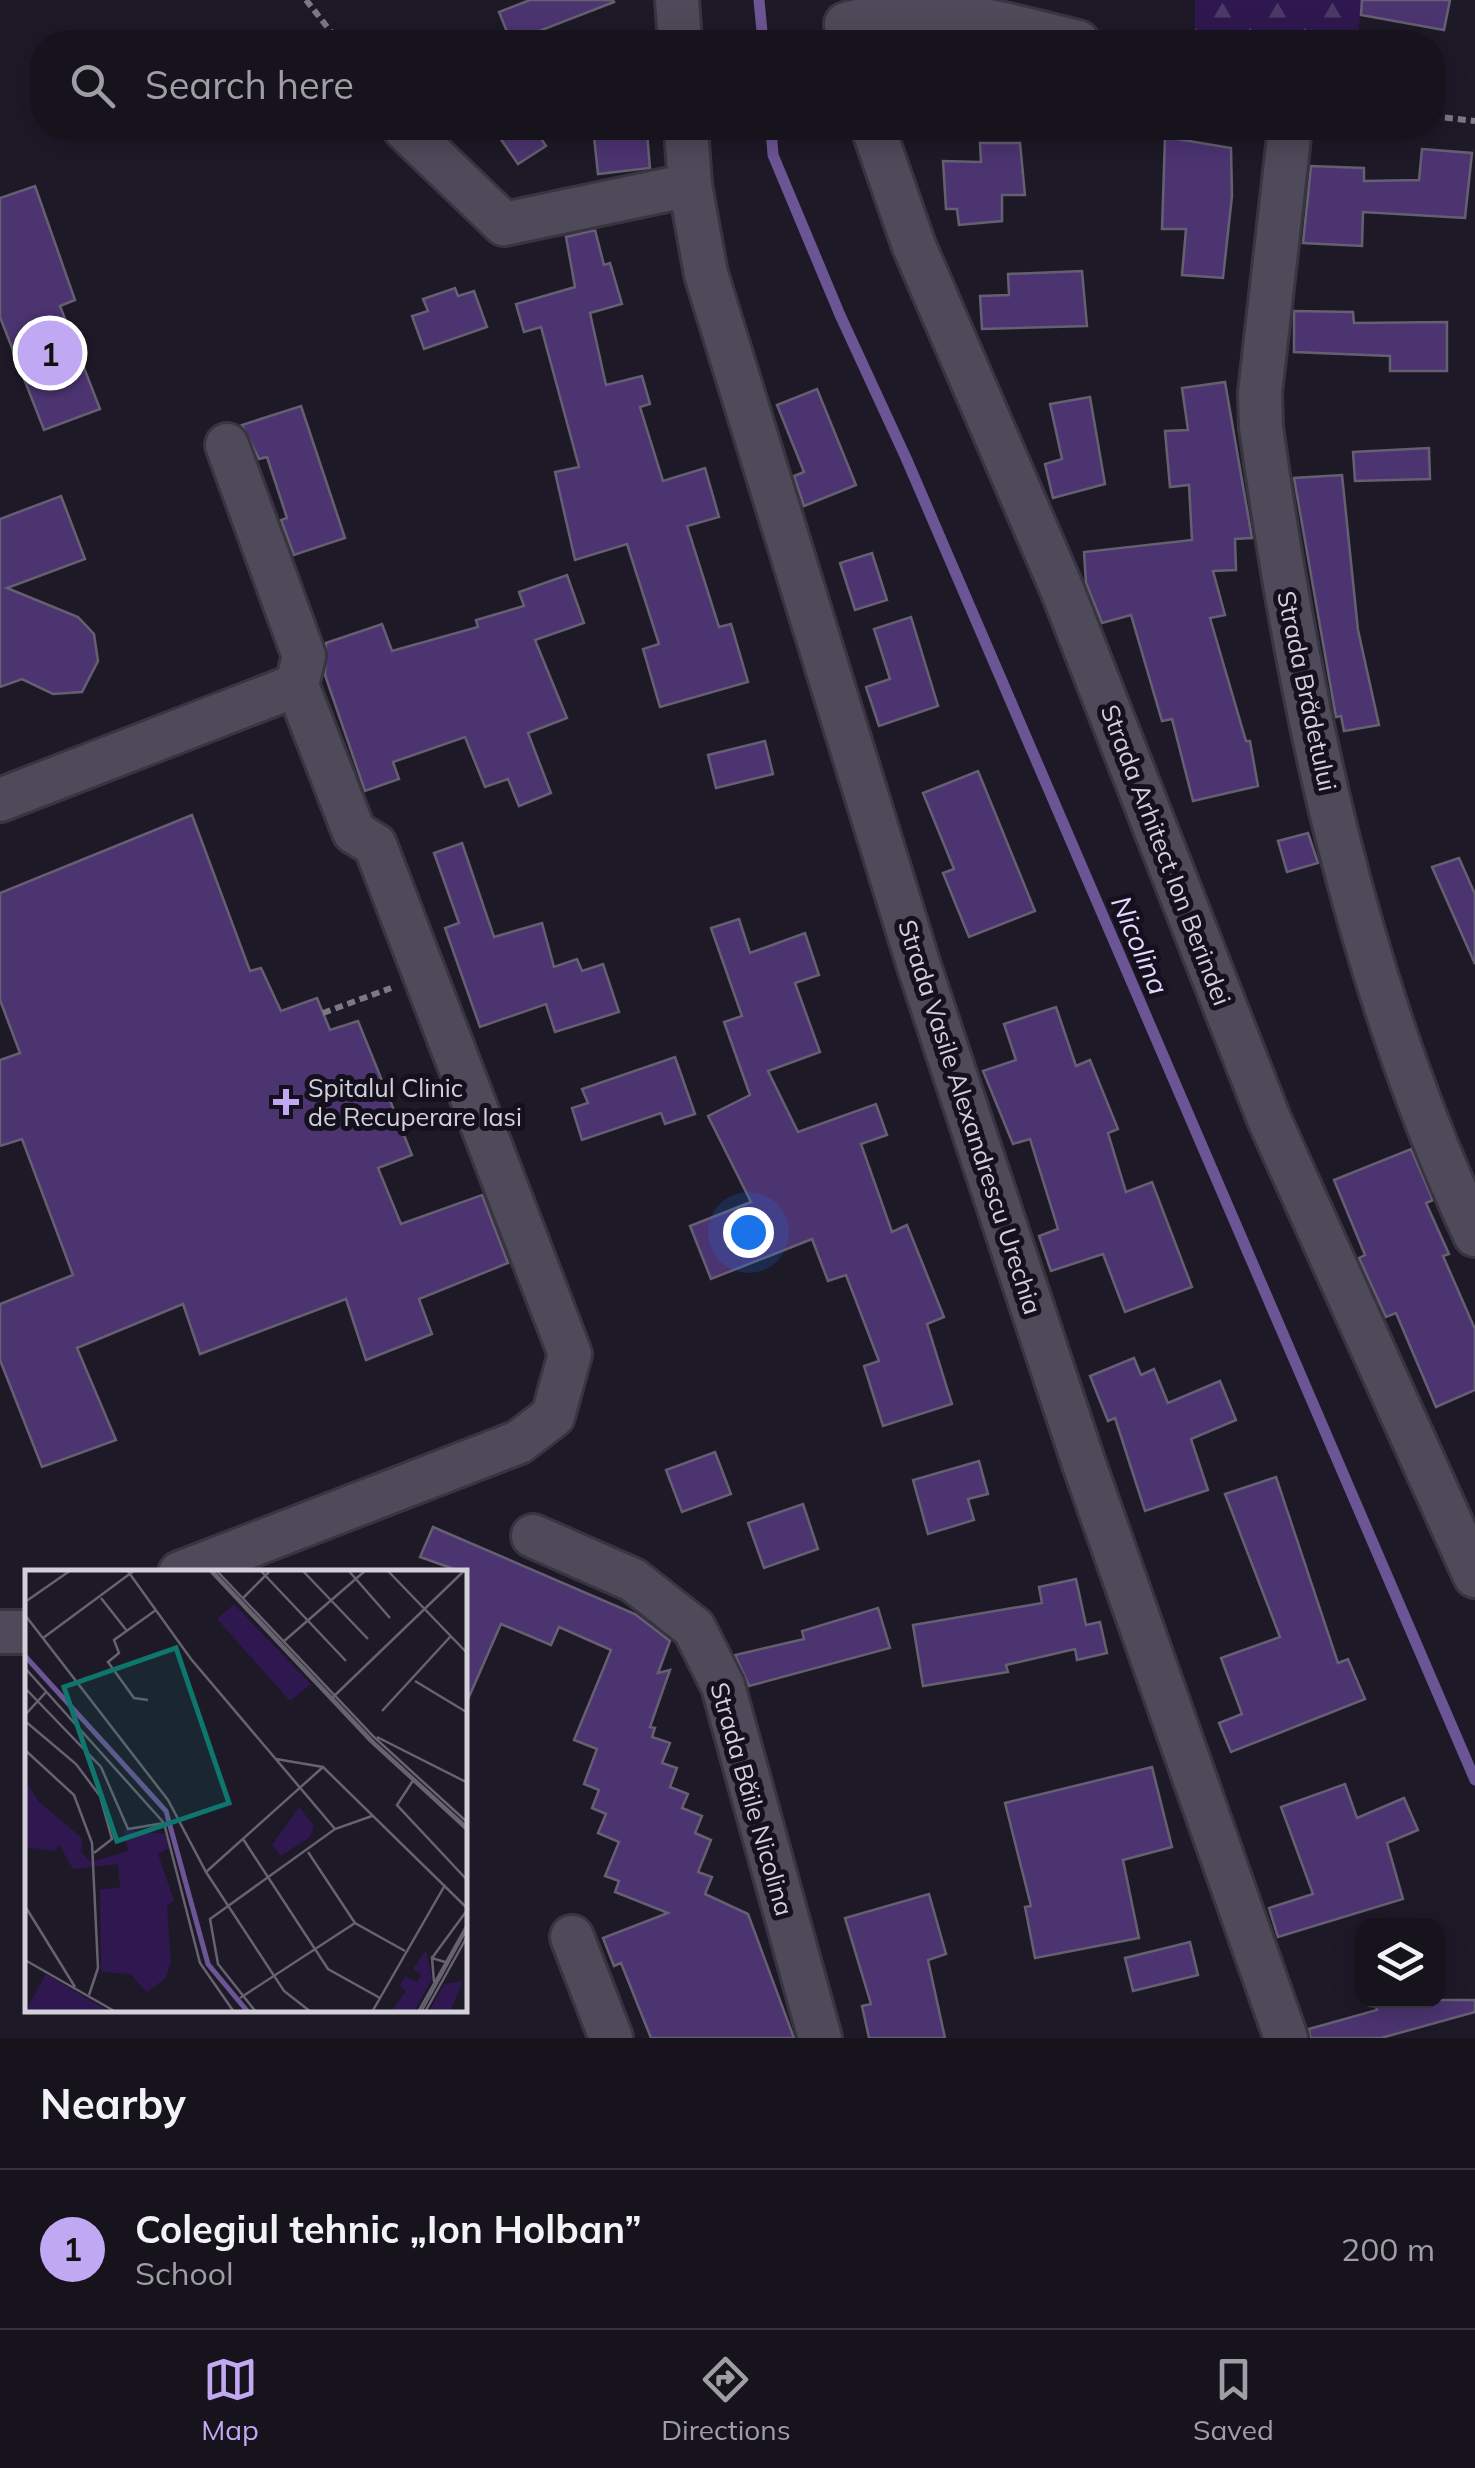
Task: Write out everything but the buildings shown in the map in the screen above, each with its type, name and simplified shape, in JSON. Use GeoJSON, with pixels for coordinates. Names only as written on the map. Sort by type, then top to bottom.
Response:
{"type":"FeatureCollection","features":[{"type":"Feature","properties":{"kind":"street"},"geometry":{"type":"LineString","coordinates":[[677,0],[679,30]]}},
{"type":"Feature","properties":{"kind":"street"},"geometry":{"type":"LineString","coordinates":[[846,22],[886,10],[934,8],[1027,30]]}},
{"type":"Feature","properties":{"kind":"street"},"geometry":{"type":"LineString","coordinates":[[416,140],[504,224],[690,185]]}},
{"type":"Feature","properties":{"kind":"street","name":"Strada Vasile Alexandrescu Urechia"},"geometry":{"type":"LineString","coordinates":[[687,140],[690,185],[706,274],[918,963],[1084,1464],[1286,2038]]}},
{"type":"Feature","properties":{"kind":"street","name":"Strada Arhitect Ion Berindei"},"geometry":{"type":"LineString","coordinates":[[876,140],[914,246],[1061,587],[1269,1119],[1475,1576]]}},
{"type":"Feature","properties":{"kind":"street","name":"Strada Brădetului"},"geometry":{"type":"LineString","coordinates":[[1289,140],[1260,393],[1261,428],[1292,630],[1307,715],[1364,936],[1414,1082],[1475,1234]]}},
{"type":"Feature","properties":{"kind":"street"},"geometry":{"type":"LineString","coordinates":[[188,1570],[519,1442],[553,1416],[570,1354],[375,845],[354,832],[297,685],[304,656],[226,445]]}},
{"type":"Feature","properties":{"kind":"street"},"geometry":{"type":"LineString","coordinates":[[0,800],[297,685]]}},
{"type":"Feature","properties":{"kind":"street","name":"Strada Băile Nicolina"},"geometry":{"type":"LineString","coordinates":[[534,1536],[633,1580],[694,1628],[723,1686],[820,2038]]}},
{"type":"Feature","properties":{"kind":"street"},"geometry":{"type":"LineString","coordinates":[[572,1937],[610,2038]]}},
{"type":"Feature","properties":{"kind":"path"},"geometry":{"type":"LineString","coordinates":[[306,0],[330,30]]}},
{"type":"Feature","properties":{"kind":"path"},"geometry":{"type":"LineString","coordinates":[[1445,118],[1475,121]]}},
{"type":"Feature","properties":{"kind":"path"},"geometry":{"type":"LineString","coordinates":[[322,1013],[425,975]]}},
{"type":"Feature","properties":{"kind":"green space"},"geometry":{"type":"Polygon","coordinates":[[[1195,0],[1362,0],[1358,30],[1195,30],[1195,0]]]}},
{"type":"Feature","properties":{"kind":"waterway","name":"Nicolina"},"geometry":{"type":"LineString","coordinates":[[759,0],[762,30]]}},
{"type":"Feature","properties":{"kind":"waterway","name":"Nicolina"},"geometry":{"type":"LineString","coordinates":[[772,140],[773,155],[840,315],[906,458],[1475,1780]]}},
{"type":"Feature","properties":{"kind":"place","name":"Colegiul tehnic „Ion Holban”"},"geometry":{"type":"Point","coordinates":[50,353]}},
{"type":"Feature","properties":{"kind":"place","name":"Spitalul Clinic de Recuperare Iasi"},"geometry":{"type":"Point","coordinates":[286,1102]}}]}
